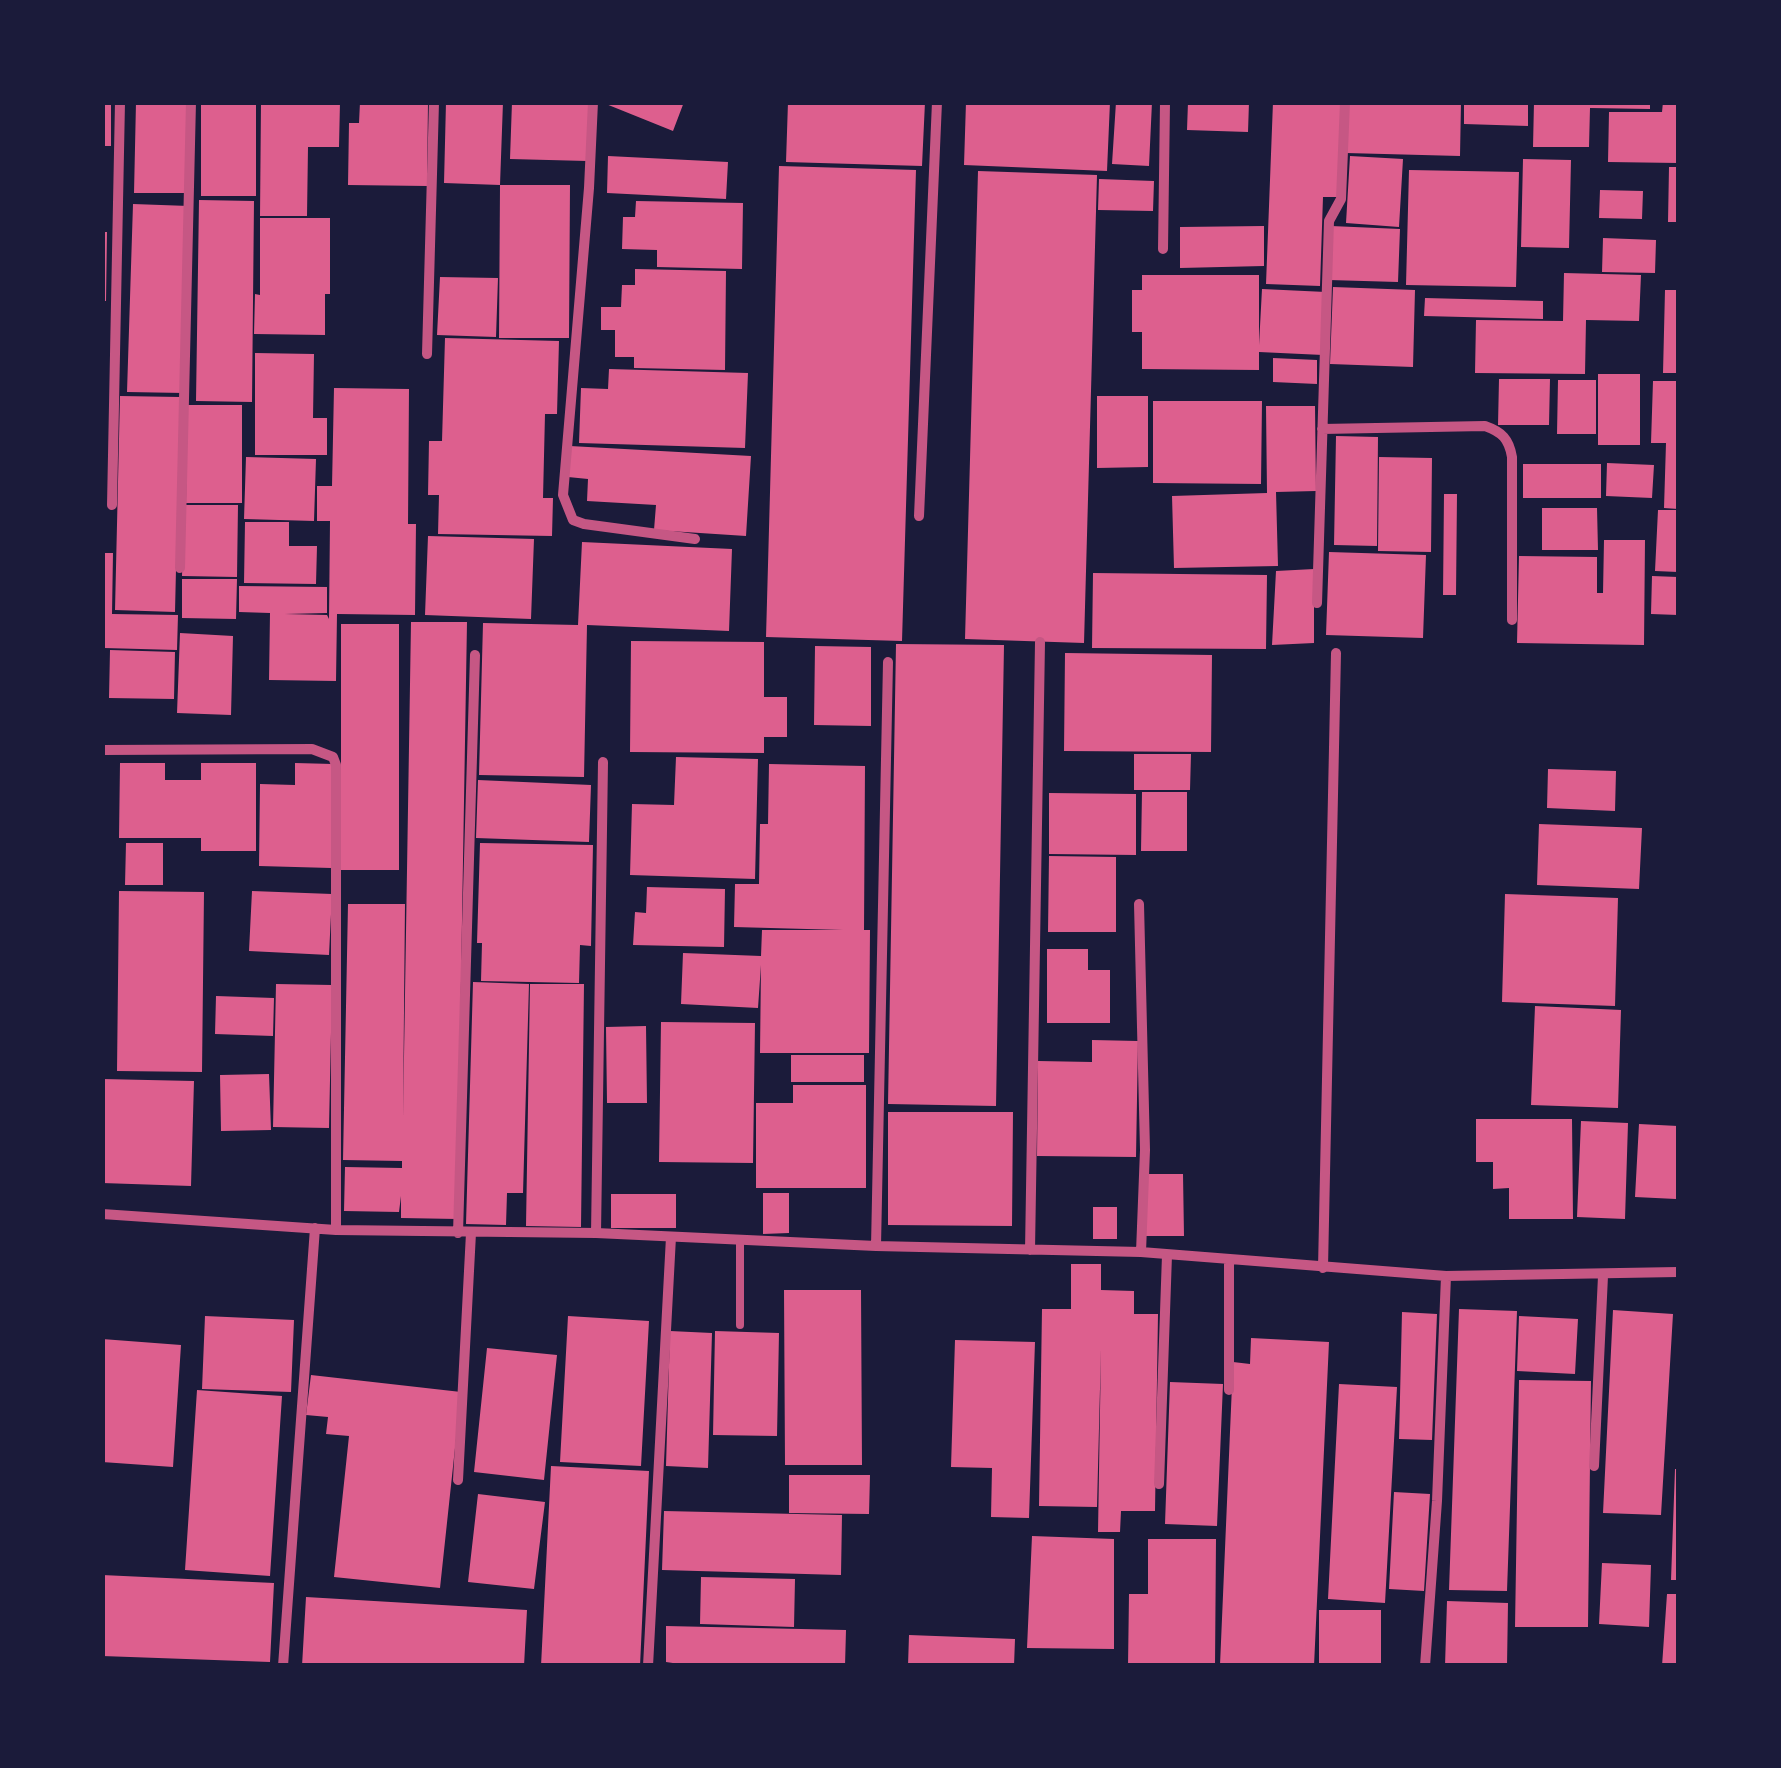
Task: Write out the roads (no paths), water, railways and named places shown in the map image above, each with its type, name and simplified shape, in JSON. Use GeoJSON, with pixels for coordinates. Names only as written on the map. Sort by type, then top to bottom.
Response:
{"type":"FeatureCollection","features":[{"type":"Feature","properties":{"kind":"street"},"geometry":{"type":"LineString","coordinates":[[112,505],[120,102]]}},
{"type":"Feature","properties":{"kind":"street"},"geometry":{"type":"LineString","coordinates":[[180,568],[192,102]]}},
{"type":"Feature","properties":{"kind":"street"},"geometry":{"type":"LineString","coordinates":[[427,354],[434,102]]}},
{"type":"Feature","properties":{"kind":"street"},"geometry":{"type":"LineString","coordinates":[[593,102],[590,188],[562,495],[573,520],[584,524],[696,538]]}},
{"type":"Feature","properties":{"kind":"street"},"geometry":{"type":"LineString","coordinates":[[919,516],[937,102]]}},
{"type":"Feature","properties":{"kind":"street"},"geometry":{"type":"LineString","coordinates":[[1163,250],[1165,102]]}},
{"type":"Feature","properties":{"kind":"street"},"geometry":{"type":"LineString","coordinates":[[1317,602],[1329,220],[1341,199],[1345,102]]}},
{"type":"Feature","properties":{"kind":"street"},"geometry":{"type":"LineString","coordinates":[[1322,429],[1486,426],[1510,442],[1512,620]]}},
{"type":"Feature","properties":{"kind":"street"},"geometry":{"type":"LineString","coordinates":[[1030,1250],[1040,642]]}},
{"type":"Feature","properties":{"kind":"street"},"geometry":{"type":"LineString","coordinates":[[1323,1268],[1336,653]]}},
{"type":"Feature","properties":{"kind":"street"},"geometry":{"type":"LineString","coordinates":[[458,1233],[458,1128],[475,655]]}},
{"type":"Feature","properties":{"kind":"street"},"geometry":{"type":"LineString","coordinates":[[876,1246],[888,662]]}},
{"type":"Feature","properties":{"kind":"street"},"geometry":{"type":"LineString","coordinates":[[102,750],[312,749],[333,757],[336,1230]]}},
{"type":"Feature","properties":{"kind":"street"},"geometry":{"type":"LineString","coordinates":[[596,1233],[603,762]]}},
{"type":"Feature","properties":{"kind":"street"},"geometry":{"type":"LineString","coordinates":[[1139,904],[1145,1150],[1141,1252]]}},
{"type":"Feature","properties":{"kind":"street"},"geometry":{"type":"LineString","coordinates":[[102,1214],[336,1230],[596,1233],[876,1246],[1141,1252],[1446,1276],[1678,1272]]}},
{"type":"Feature","properties":{"kind":"street"},"geometry":{"type":"LineString","coordinates":[[283,1666],[315,1228]]}},
{"type":"Feature","properties":{"kind":"street"},"geometry":{"type":"LineString","coordinates":[[458,1480],[471,1233]]}},
{"type":"Feature","properties":{"kind":"street"},"geometry":{"type":"LineString","coordinates":[[648,1666],[671,1237]]}},
{"type":"Feature","properties":{"kind":"street"},"geometry":{"type":"LineString","coordinates":[[1159,1484],[1167,1254]]}},
{"type":"Feature","properties":{"kind":"street"},"geometry":{"type":"LineString","coordinates":[[1229,1261],[1229,1390]]}},
{"type":"Feature","properties":{"kind":"street"},"geometry":{"type":"LineString","coordinates":[[1425,1666],[1437,1501],[1446,1276]]}},
{"type":"Feature","properties":{"kind":"street"},"geometry":{"type":"LineString","coordinates":[[1594,1466],[1603,1276]]}},
{"type":"Feature","properties":{"kind":"lane"},"geometry":{"type":"LineString","coordinates":[[740,1240],[740,1325]]}}]}
